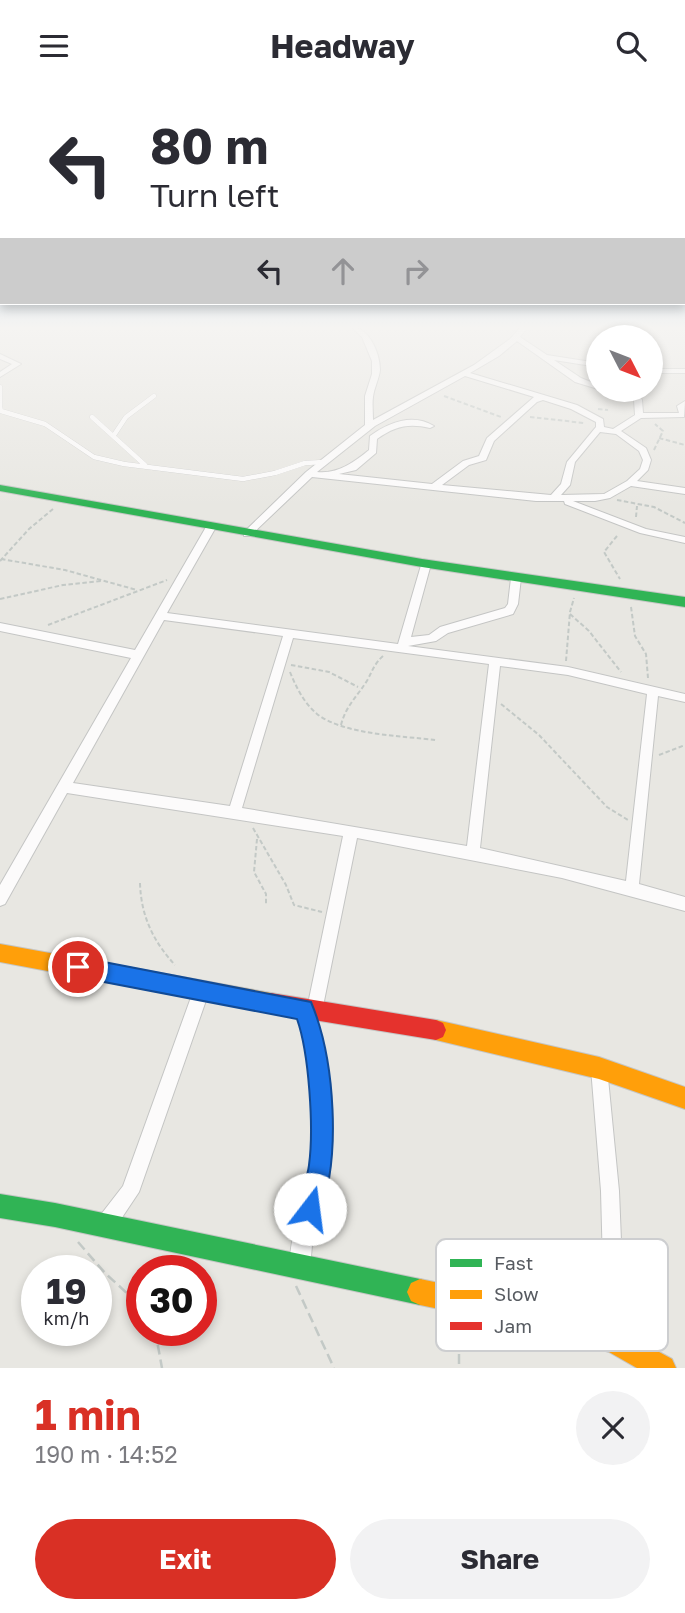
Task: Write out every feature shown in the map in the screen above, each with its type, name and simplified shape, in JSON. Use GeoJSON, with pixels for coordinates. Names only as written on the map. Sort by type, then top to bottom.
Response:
{"type":"FeatureCollection","features":[{"type":"Feature","properties":{"kind":"street"},"geometry":{"type":"LineString","coordinates":[[369,425],[369,396],[372,387]]}},
{"type":"Feature","properties":{"kind":"street"},"geometry":{"type":"LineString","coordinates":[[247,534],[309,474],[369,425],[435,387]]}},
{"type":"Feature","properties":{"kind":"street"},"geometry":{"type":"LineString","coordinates":[[509,387],[590,414],[600,421],[600,428],[571,462],[565,485],[557,499]]}},
{"type":"Feature","properties":{"kind":"street"},"geometry":{"type":"LineString","coordinates":[[433,488],[466,463],[483,458],[490,440],[534,400],[545,397]]}},
{"type":"Feature","properties":{"kind":"street"},"geometry":{"type":"LineString","coordinates":[[638,403],[642,416]]}},
{"type":"Feature","properties":{"kind":"street"},"geometry":{"type":"LineString","coordinates":[[615,431],[642,416],[681,415],[681,406],[685,403]]}},
{"type":"Feature","properties":{"kind":"street"},"geometry":{"type":"LineString","coordinates":[[323,476],[355,466],[373,451],[373,438],[397,424],[412,421],[430,426]]}},
{"type":"Feature","properties":{"kind":"street"},"geometry":{"type":"LineString","coordinates":[[309,474],[557,499],[602,497],[630,483],[645,470],[647,460],[642,450],[615,431],[600,428]]}},
{"type":"Feature","properties":{"kind":"street"},"geometry":{"type":"LineString","coordinates":[[630,483],[685,491]]}},
{"type":"Feature","properties":{"kind":"street"},"geometry":{"type":"LineString","coordinates":[[0,488],[426,564],[627,594],[682,599]]}},
{"type":"Feature","properties":{"kind":"street"},"geometry":{"type":"LineString","coordinates":[[557,499],[633,528],[685,540]]}},
{"type":"Feature","properties":{"kind":"street"},"geometry":{"type":"LineString","coordinates":[[0,899],[5,880],[65,787],[211,527]]}},
{"type":"Feature","properties":{"kind":"street"},"geometry":{"type":"LineString","coordinates":[[399,647],[426,564]]}},
{"type":"Feature","properties":{"kind":"street"},"geometry":{"type":"LineString","coordinates":[[399,647],[432,638],[444,630],[504,614],[513,604],[516,578]]}},
{"type":"Feature","properties":{"kind":"street"},"geometry":{"type":"LineString","coordinates":[[159,616],[568,671],[685,698]]}},
{"type":"Feature","properties":{"kind":"street"},"geometry":{"type":"LineString","coordinates":[[0,627],[138,655]]}},
{"type":"Feature","properties":{"kind":"street"},"geometry":{"type":"LineString","coordinates":[[242,812],[289,634]]}},
{"type":"Feature","properties":{"kind":"street"},"geometry":{"type":"LineString","coordinates":[[473,852],[495,662]]}},
{"type":"Feature","properties":{"kind":"street"},"geometry":{"type":"LineString","coordinates":[[632,887],[645,767],[644,689]]}},
{"type":"Feature","properties":{"kind":"street"},"geometry":{"type":"LineString","coordinates":[[65,787],[242,812],[473,852],[632,887],[685,904]]}},
{"type":"Feature","properties":{"kind":"street"},"geometry":{"type":"LineString","coordinates":[[293,1266],[321,1167],[322,1140],[309,1010],[351,832]]}},
{"type":"Feature","properties":{"kind":"street"},"geometry":{"type":"LineString","coordinates":[[0,953],[309,1010],[456,1033],[599,1068],[685,1098]]}},
{"type":"Feature","properties":{"kind":"street"},"geometry":{"type":"LineString","coordinates":[[103,1227],[130,1192],[202,989]]}},
{"type":"Feature","properties":{"kind":"street"},"geometry":{"type":"LineString","coordinates":[[599,1068],[612,1239]]}},
{"type":"Feature","properties":{"kind":"street"},"geometry":{"type":"LineString","coordinates":[[0,1206],[55,1215],[436,1295]]}},
{"type":"Feature","properties":{"kind":"street"},"geometry":{"type":"LineString","coordinates":[[633,1351],[663,1368]]}},
{"type":"Feature","properties":{"kind":"lane"},"geometry":{"type":"LineString","coordinates":[[0,387],[1,411],[46,424],[94,457],[146,467],[243,479],[275,474],[305,463],[324,462]]}},
{"type":"Feature","properties":{"kind":"lane"},"geometry":{"type":"LineString","coordinates":[[114,435],[126,417],[154,397]]}},
{"type":"Feature","properties":{"kind":"lane"},"geometry":{"type":"LineString","coordinates":[[92,417],[146,467]]}},
{"type":"Feature","properties":{"kind":"path"},"geometry":{"type":"LineString","coordinates":[[430,389],[473,409],[514,419],[542,417],[600,428]]}},
{"type":"Feature","properties":{"kind":"path"},"geometry":{"type":"LineString","coordinates":[[642,416],[663,430],[647,460]]}},
{"type":"Feature","properties":{"kind":"path"},"geometry":{"type":"LineString","coordinates":[[659,438],[671,439],[685,445]]}},
{"type":"Feature","properties":{"kind":"path"},"geometry":{"type":"LineString","coordinates":[[602,497],[662,510],[685,523]]}},
{"type":"Feature","properties":{"kind":"path"},"geometry":{"type":"LineString","coordinates":[[1,560],[29,529],[65,500]]}},
{"type":"Feature","properties":{"kind":"path"},"geometry":{"type":"LineString","coordinates":[[633,528],[637,505]]}},
{"type":"Feature","properties":{"kind":"path"},"geometry":{"type":"LineString","coordinates":[[570,614],[589,631],[604,652],[644,689],[649,675],[646,654],[635,636],[627,594],[604,552],[617,536]]}},
{"type":"Feature","properties":{"kind":"path"},"geometry":{"type":"LineString","coordinates":[[1,560],[65,570],[138,590]]}},
{"type":"Feature","properties":{"kind":"path"},"geometry":{"type":"LineString","coordinates":[[25,632],[184,575]]}},
{"type":"Feature","properties":{"kind":"path"},"geometry":{"type":"LineString","coordinates":[[0,599],[63,585],[102,581]]}},
{"type":"Feature","properties":{"kind":"path"},"geometry":{"type":"LineString","coordinates":[[568,671],[565,653],[577,587]]}},
{"type":"Feature","properties":{"kind":"path"},"geometry":{"type":"LineString","coordinates":[[341,725],[343,712],[359,688],[368,680],[373,664],[399,647]]}},
{"type":"Feature","properties":{"kind":"path"},"geometry":{"type":"LineString","coordinates":[[359,688],[329,672],[287,664],[308,705],[321,717],[341,725],[436,740]]}},
{"type":"Feature","properties":{"kind":"path"},"geometry":{"type":"LineString","coordinates":[[491,695],[539,735],[607,807],[639,824]]}},
{"type":"Feature","properties":{"kind":"path"},"geometry":{"type":"LineString","coordinates":[[645,767],[662,753],[685,745]]}},
{"type":"Feature","properties":{"kind":"path"},"geometry":{"type":"LineString","coordinates":[[242,812],[276,865],[294,905],[334,913]]}},
{"type":"Feature","properties":{"kind":"path"},"geometry":{"type":"LineString","coordinates":[[257,838],[254,872],[266,894],[266,904]]}},
{"type":"Feature","properties":{"kind":"path"},"geometry":{"type":"LineString","coordinates":[[141,883],[145,919],[161,951],[179,970],[183,986]]}},
{"type":"Feature","properties":{"kind":"path"},"geometry":{"type":"LineString","coordinates":[[71,1234],[126,1292]]}},
{"type":"Feature","properties":{"kind":"path"},"geometry":{"type":"LineString","coordinates":[[293,1266],[334,1368]]}},
{"type":"Feature","properties":{"kind":"path"},"geometry":{"type":"LineString","coordinates":[[158,1346],[162,1368]]}},
{"type":"Feature","properties":{"kind":"traffic: fast"},"geometry":{"type":"LineString","coordinates":[[0,488],[422,563],[685,602]]}},
{"type":"Feature","properties":{"kind":"traffic: fast"},"geometry":{"type":"LineString","coordinates":[[0,1206],[55,1215],[420,1292]]}},
{"type":"Feature","properties":{"kind":"traffic: slow"},"geometry":{"type":"LineString","coordinates":[[0,953],[271,1003]]}},
{"type":"Feature","properties":{"kind":"traffic: slow"},"geometry":{"type":"LineString","coordinates":[[436,1030],[599,1068],[685,1098]]}},
{"type":"Feature","properties":{"kind":"traffic: slow"},"geometry":{"type":"LineString","coordinates":[[420,1292],[436,1295]]}},
{"type":"Feature","properties":{"kind":"traffic: slow"},"geometry":{"type":"LineString","coordinates":[[633,1351],[663,1368]]}},
{"type":"Feature","properties":{"kind":"traffic: jam"},"geometry":{"type":"LineString","coordinates":[[271,1003],[436,1030]]}},
{"type":"Feature","properties":{"kind":"route"},"geometry":{"type":"LineString","coordinates":[[78,967],[304,1010],[316,1063],[322,1127],[321,1167],[310,1209]]}}]}
